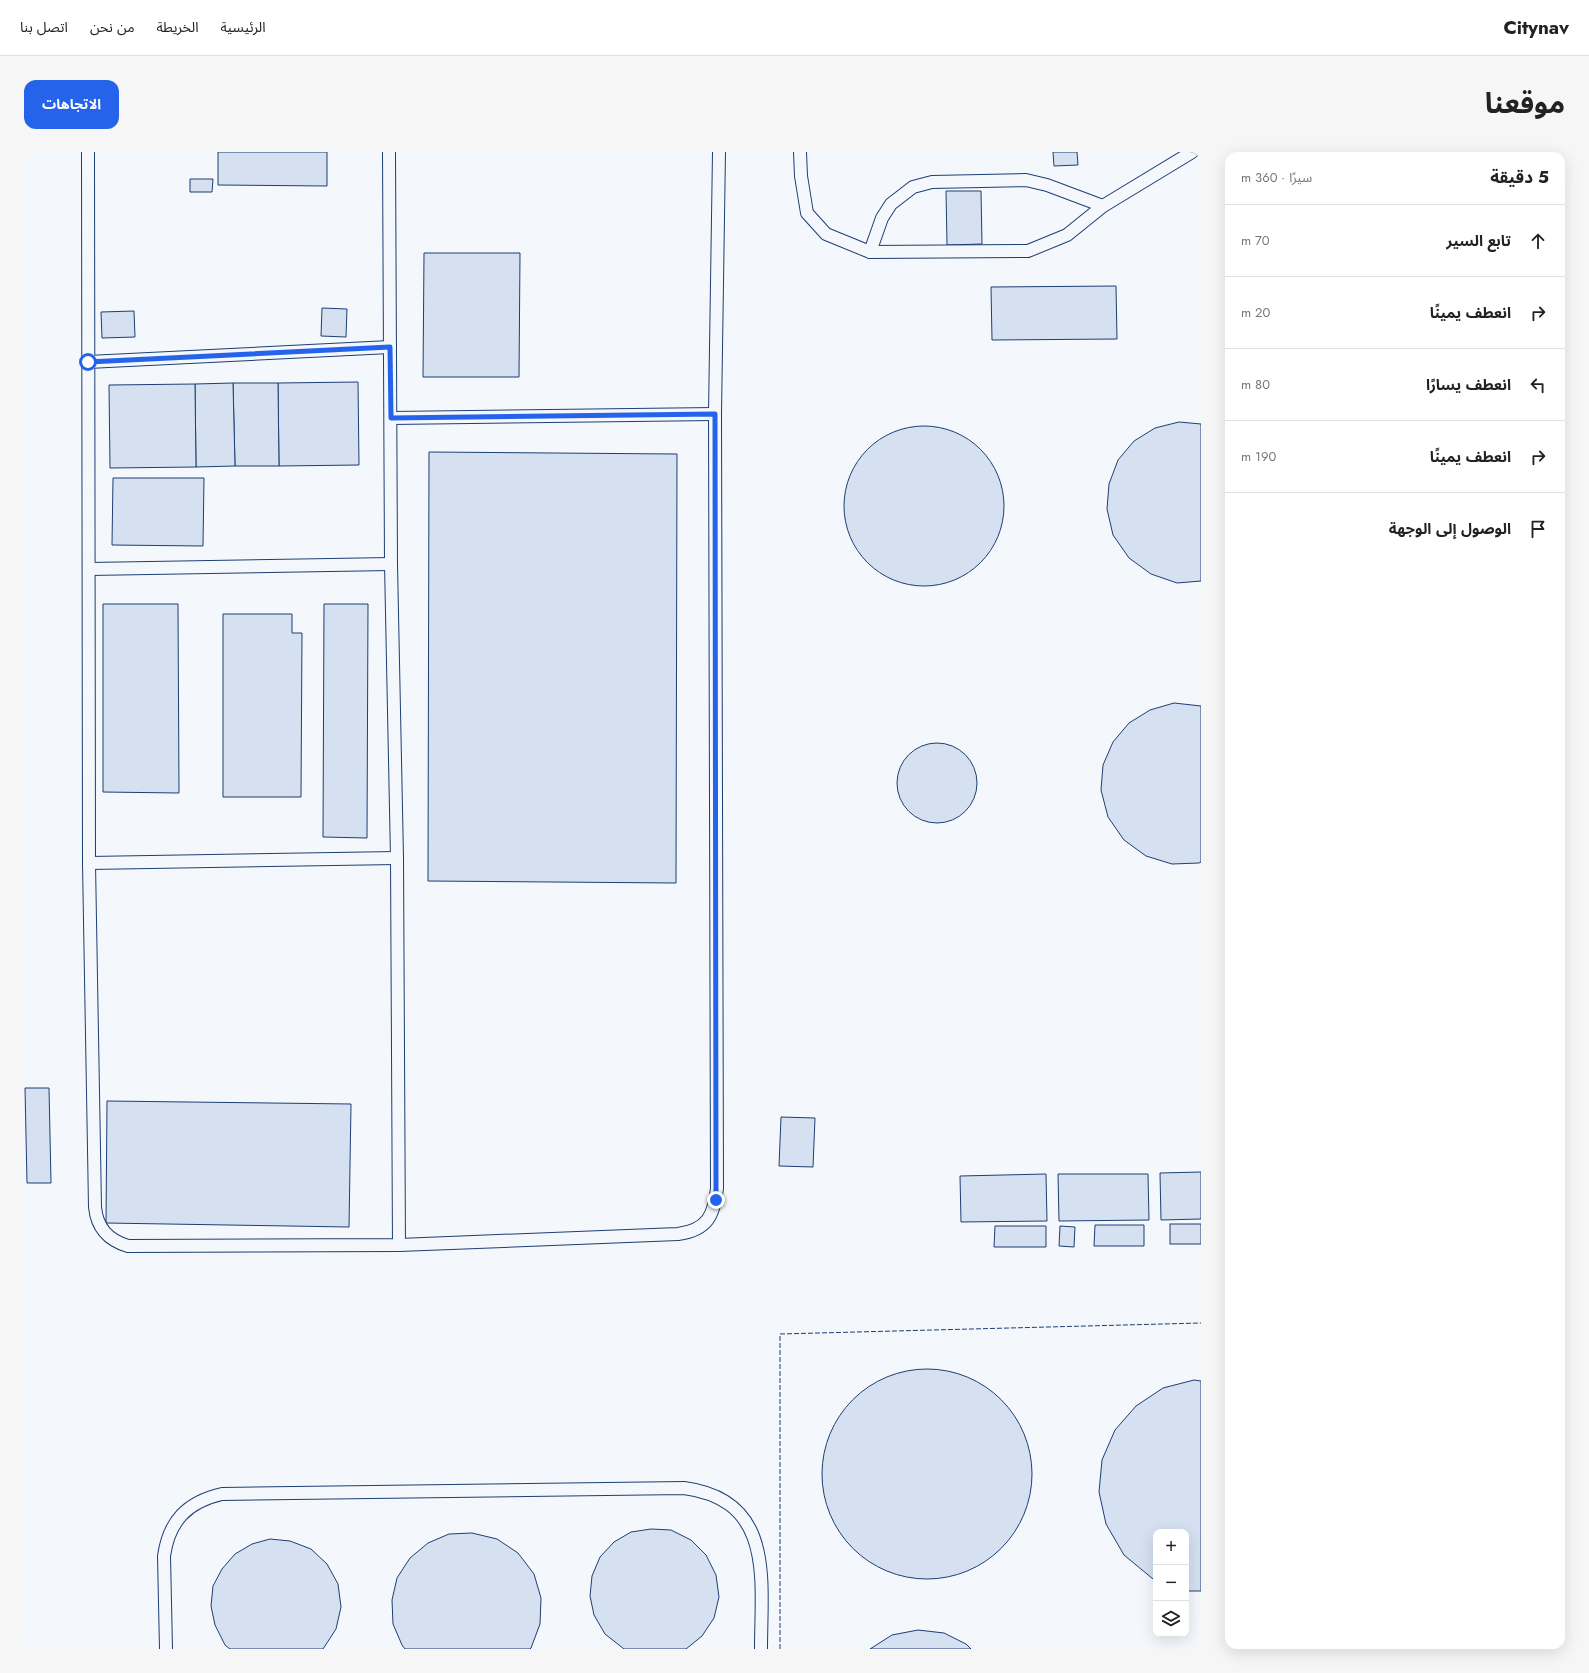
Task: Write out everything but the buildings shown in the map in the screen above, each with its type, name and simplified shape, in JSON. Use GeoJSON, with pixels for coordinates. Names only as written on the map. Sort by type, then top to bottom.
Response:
{"type":"FeatureCollection","features":[{"type":"Feature","properties":{"kind":"lane"},"geometry":{"type":"LineString","coordinates":[[88,152],[89,863],[95,1207],[96,1216],[104,1233],[115,1241],[128,1246],[399,1245],[678,1234],[699,1228],[708,1221],[713,1211],[717,1188],[715,414],[719,152]]}},
{"type":"Feature","properties":{"kind":"lane"},"geometry":{"type":"LineString","coordinates":[[389,152],[391,564],[397,858],[399,1245]]}},
{"type":"Feature","properties":{"kind":"lane"},"geometry":{"type":"LineString","coordinates":[[800,152],[800,176],[808,213],[826,234],[870,252],[1028,251],[1067,235],[1103,206],[1192,152]]}},
{"type":"Feature","properties":{"kind":"lane"},"geometry":{"type":"LineString","coordinates":[[870,252],[882,218],[891,204],[914,187],[932,182],[1026,180],[1046,185],[1103,206]]}},
{"type":"Feature","properties":{"kind":"lane"},"geometry":{"type":"LineString","coordinates":[[88,362],[390,347]]}},
{"type":"Feature","properties":{"kind":"lane"},"geometry":{"type":"LineString","coordinates":[[391,418],[715,414]]}},
{"type":"Feature","properties":{"kind":"lane"},"geometry":{"type":"LineString","coordinates":[[89,569],[391,564]]}},
{"type":"Feature","properties":{"kind":"lane"},"geometry":{"type":"LineString","coordinates":[[89,863],[397,858]]}},
{"type":"Feature","properties":{"kind":"lane"},"geometry":{"type":"LineString","coordinates":[[166,1649],[164,1556],[166,1542],[179,1517],[188,1508],[210,1497],[222,1494],[684,1488],[699,1490],[714,1495],[727,1502],[748,1524],[755,1537],[761,1567],[761,1649]]}},
{"type":"Feature","properties":{"kind":"fence"},"geometry":{"type":"LineString","coordinates":[[780,1649],[780,1334],[1201,1323]]}},
{"type":"Feature","properties":{"kind":"route"},"geometry":{"type":"LineString","coordinates":[[88,362],[390,347],[391,418],[715,414],[716,1200]]}}]}
